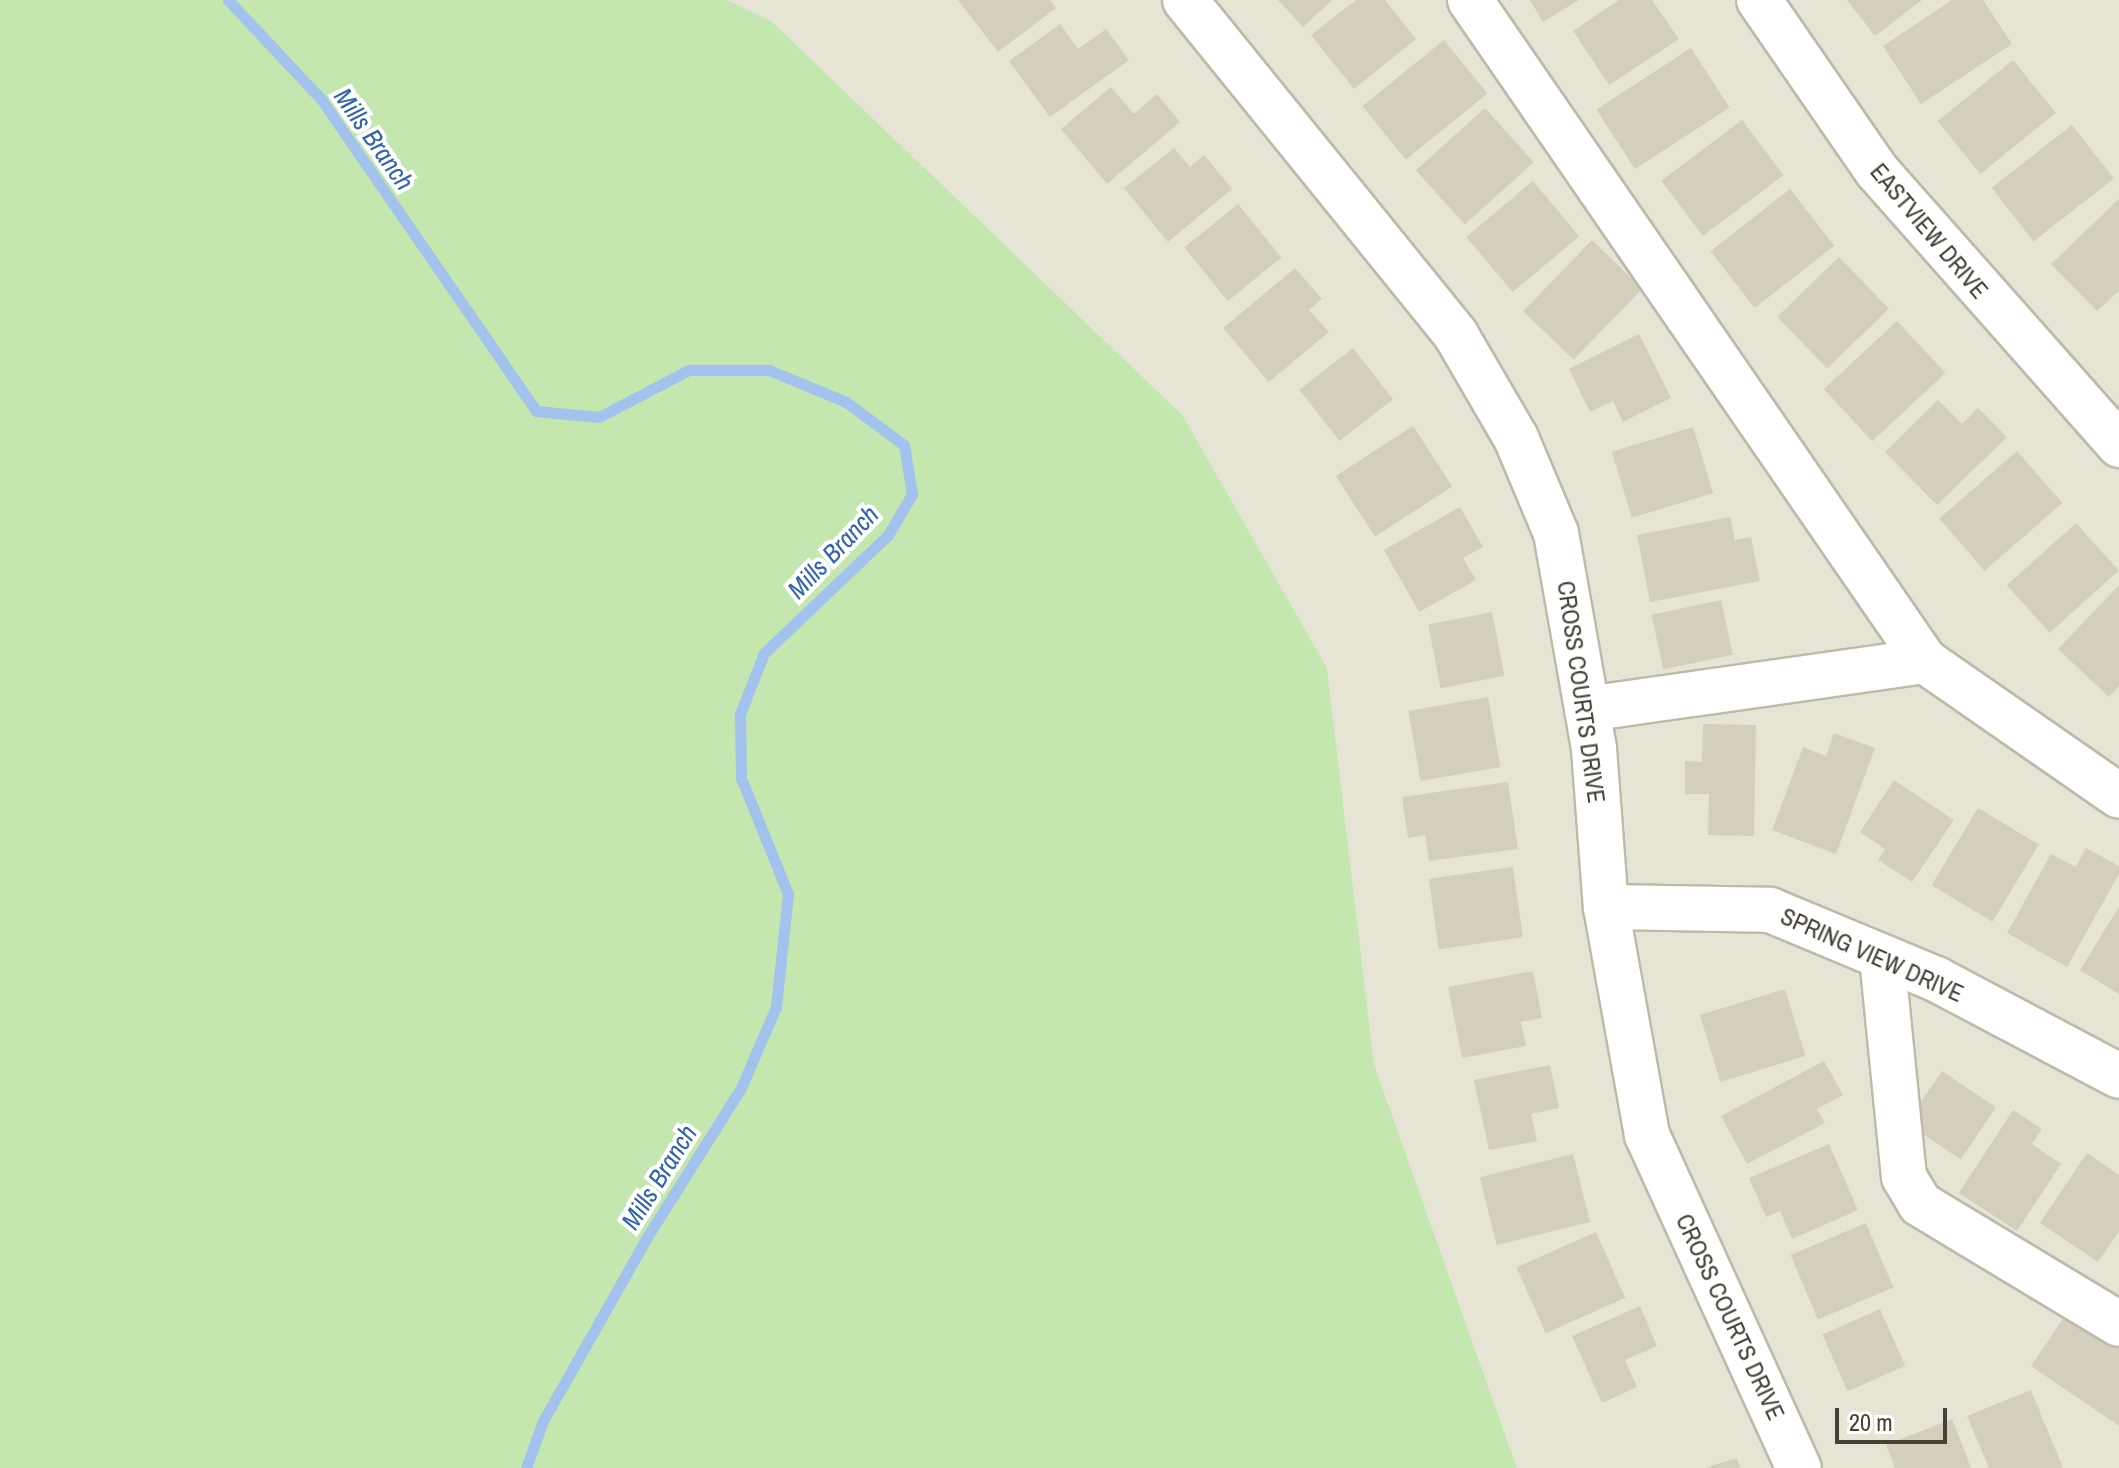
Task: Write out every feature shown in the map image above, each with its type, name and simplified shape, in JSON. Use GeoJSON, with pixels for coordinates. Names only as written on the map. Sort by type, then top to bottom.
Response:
{"type":"FeatureCollection","features":[{"type":"Feature","properties":{"kind":"street","name":"CROSS COURTS DRIVE"},"geometry":{"type":"LineString","coordinates":[[1185,0],[1456,335],[1516,438],[1556,533],[1587,709],[1606,907],[1647,1135],[1799,1468]]}},
{"type":"Feature","properties":{"kind":"street"},"geometry":{"type":"LineString","coordinates":[[1470,0],[1925,661],[2119,796]]}},
{"type":"Feature","properties":{"kind":"street","name":"EASTVIEW DRIVE"},"geometry":{"type":"LineString","coordinates":[[1759,0],[1877,171],[2119,445]]}},
{"type":"Feature","properties":{"kind":"street"},"geometry":{"type":"LineString","coordinates":[[1587,709],[1925,661]]}},
{"type":"Feature","properties":{"kind":"street","name":"SPRING VIEW DRIVE"},"geometry":{"type":"LineString","coordinates":[[1606,907],[1770,910],[1882,957],[2119,1076]]}},
{"type":"Feature","properties":{"kind":"street"},"geometry":{"type":"LineString","coordinates":[[1882,957],[1904,1177],[1920,1204],[2119,1324]]}},
{"type":"Feature","properties":{"kind":"shaded area"},"geometry":{"type":"Polygon","coordinates":[[[727,0],[2119,0],[2119,1468],[1517,1468],[1374,1064],[1327,668],[1183,416],[727,0]]]}},
{"type":"Feature","properties":{"kind":"green space"},"geometry":{"type":"Polygon","coordinates":[[[0,0],[727,0],[771,21],[1183,416],[1327,668],[1374,1064],[1517,1468],[0,1468],[0,0]]]}},
{"type":"Feature","properties":{"kind":"building"},"geometry":{"type":"Polygon","coordinates":[[[958,0],[1050,0],[1056,8],[998,52],[958,0]]]}},
{"type":"Feature","properties":{"kind":"building"},"geometry":{"type":"Polygon","coordinates":[[[1278,0],[1332,0],[1303,27],[1278,0]]]}},
{"type":"Feature","properties":{"kind":"building"},"geometry":{"type":"Polygon","coordinates":[[[1356,0],[1385,0],[1416,39],[1354,89],[1311,35],[1356,0]]]}},
{"type":"Feature","properties":{"kind":"building"},"geometry":{"type":"Polygon","coordinates":[[[1530,0],[1579,0],[1543,22],[1530,0]]]}},
{"type":"Feature","properties":{"kind":"building"},"geometry":{"type":"Polygon","coordinates":[[[1619,0],[1652,0],[1679,39],[1609,85],[1573,31],[1619,0]]]}},
{"type":"Feature","properties":{"kind":"building"},"geometry":{"type":"Polygon","coordinates":[[[1847,0],[1922,0],[1875,36],[1847,0]]]}},
{"type":"Feature","properties":{"kind":"building"},"geometry":{"type":"Polygon","coordinates":[[[1952,0],[1983,0],[2012,44],[1921,104],[1883,46],[1952,0]]]}},
{"type":"Feature","properties":{"kind":"building"},"geometry":{"type":"Polygon","coordinates":[[[1060,24],[1078,49],[1106,29],[1129,60],[1050,117],[1009,61],[1060,24]]]}},
{"type":"Feature","properties":{"kind":"building"},"geometry":{"type":"Polygon","coordinates":[[[1444,40],[1487,94],[1406,160],[1362,106],[1444,40]]]}},
{"type":"Feature","properties":{"kind":"building"},"geometry":{"type":"Polygon","coordinates":[[[1691,48],[1730,108],[1635,169],[1596,110],[1691,48]]]}},
{"type":"Feature","properties":{"kind":"building"},"geometry":{"type":"Polygon","coordinates":[[[2013,60],[2056,113],[1980,174],[1938,121],[2013,60]]]}},
{"type":"Feature","properties":{"kind":"building"},"geometry":{"type":"Polygon","coordinates":[[[1111,87],[1134,114],[1157,94],[1180,122],[1107,184],[1061,129],[1111,87]]]}},
{"type":"Feature","properties":{"kind":"building"},"geometry":{"type":"Polygon","coordinates":[[[1485,108],[1534,162],[1465,224],[1416,170],[1485,108]]]}},
{"type":"Feature","properties":{"kind":"building"},"geometry":{"type":"Polygon","coordinates":[[[1742,120],[1784,175],[1703,236],[1661,181],[1742,120]]]}},
{"type":"Feature","properties":{"kind":"building"},"geometry":{"type":"Polygon","coordinates":[[[2072,125],[2114,179],[2033,241],[1992,188],[2072,125]]]}},
{"type":"Feature","properties":{"kind":"building"},"geometry":{"type":"Polygon","coordinates":[[[1174,148],[1190,167],[1204,155],[1232,189],[1168,242],[1124,188],[1174,148]]]}},
{"type":"Feature","properties":{"kind":"building"},"geometry":{"type":"Polygon","coordinates":[[[1533,181],[1579,236],[1513,292],[1466,237],[1533,181]]]}},
{"type":"Feature","properties":{"kind":"building"},"geometry":{"type":"Polygon","coordinates":[[[1790,189],[1834,246],[1755,308],[1710,251],[1790,189]]]}},
{"type":"Feature","properties":{"kind":"building"},"geometry":{"type":"Polygon","coordinates":[[[2119,199],[2119,291],[2097,311],[2051,264],[2119,199]]]}},
{"type":"Feature","properties":{"kind":"building"},"geometry":{"type":"Polygon","coordinates":[[[1238,204],[1281,258],[1228,301],[1184,247],[1238,204]]]}},
{"type":"Feature","properties":{"kind":"building"},"geometry":{"type":"Polygon","coordinates":[[[1592,240],[1642,289],[1574,360],[1523,311],[1592,240]]]}},
{"type":"Feature","properties":{"kind":"building"},"geometry":{"type":"Polygon","coordinates":[[[1839,257],[1889,309],[1827,369],[1777,317],[1839,257]]]}},
{"type":"Feature","properties":{"kind":"building"},"geometry":{"type":"Polygon","coordinates":[[[1295,268],[1322,299],[1309,310],[1329,332],[1269,382],[1223,328],[1295,268]]]}},
{"type":"Feature","properties":{"kind":"building"},"geometry":{"type":"Polygon","coordinates":[[[1897,321],[1945,373],[1872,441],[1824,389],[1897,321]]]}},
{"type":"Feature","properties":{"kind":"building"},"geometry":{"type":"Polygon","coordinates":[[[1639,334],[1671,398],[1623,422],[1613,401],[1590,412],[1569,369],[1639,334]]]}},
{"type":"Feature","properties":{"kind":"building"},"geometry":{"type":"Polygon","coordinates":[[[1353,348],[1393,399],[1339,441],[1299,390],[1353,348]]]}},
{"type":"Feature","properties":{"kind":"building"},"geometry":{"type":"Polygon","coordinates":[[[1938,400],[1962,424],[1978,408],[2007,437],[1937,505],[1885,452],[1938,400]]]}},
{"type":"Feature","properties":{"kind":"building"},"geometry":{"type":"Polygon","coordinates":[[[1413,426],[1452,486],[1375,536],[1336,476],[1413,426]]]}},
{"type":"Feature","properties":{"kind":"building"},"geometry":{"type":"Polygon","coordinates":[[[1693,427],[1713,493],[1632,518],[1612,452],[1693,427]]]}},
{"type":"Feature","properties":{"kind":"building"},"geometry":{"type":"Polygon","coordinates":[[[2017,451],[2062,503],[1985,571],[1939,519],[2017,451]]]}},
{"type":"Feature","properties":{"kind":"building"},"geometry":{"type":"Polygon","coordinates":[[[1460,507],[1483,547],[1463,558],[1476,580],[1419,612],[1384,550],[1460,507]]]}},
{"type":"Feature","properties":{"kind":"building"},"geometry":{"type":"Polygon","coordinates":[[[1730,517],[1735,540],[1751,537],[1760,581],[1650,602],[1637,535],[1730,517]]]}},
{"type":"Feature","properties":{"kind":"building"},"geometry":{"type":"Polygon","coordinates":[[[2076,523],[2119,571],[2050,633],[2007,585],[2076,523]]]}},
{"type":"Feature","properties":{"kind":"building"},"geometry":{"type":"Polygon","coordinates":[[[2119,585],[2119,686],[2109,697],[2058,649],[2119,585]]]}},
{"type":"Feature","properties":{"kind":"building"},"geometry":{"type":"Polygon","coordinates":[[[1721,600],[1733,655],[1663,670],[1652,615],[1721,600]]]}},
{"type":"Feature","properties":{"kind":"building"},"geometry":{"type":"Polygon","coordinates":[[[1492,612],[1504,676],[1441,688],[1428,624],[1492,612]]]}},
{"type":"Feature","properties":{"kind":"building"},"geometry":{"type":"Polygon","coordinates":[[[1488,697],[1500,767],[1421,781],[1408,711],[1488,697]]]}},
{"type":"Feature","properties":{"kind":"building"},"geometry":{"type":"Polygon","coordinates":[[[1703,724],[1756,725],[1754,836],[1708,835],[1709,794],[1685,794],[1685,761],[1702,762],[1703,724]]]}},
{"type":"Feature","properties":{"kind":"building"},"geometry":{"type":"Polygon","coordinates":[[[1834,733],[1875,748],[1836,854],[1772,830],[1803,747],[1826,756],[1834,733]]]}},
{"type":"Feature","properties":{"kind":"building"},"geometry":{"type":"Polygon","coordinates":[[[1894,780],[1954,820],[1912,882],[1878,860],[1885,849],[1860,832],[1894,780]]]}},
{"type":"Feature","properties":{"kind":"building"},"geometry":{"type":"Polygon","coordinates":[[[1508,782],[1518,849],[1429,861],[1425,835],[1408,838],[1402,797],[1508,782]]]}},
{"type":"Feature","properties":{"kind":"building"},"geometry":{"type":"Polygon","coordinates":[[[1978,808],[2039,845],[1993,922],[1932,885],[1978,808]]]}},
{"type":"Feature","properties":{"kind":"building"},"geometry":{"type":"Polygon","coordinates":[[[2086,848],[2119,866],[2119,874],[2067,967],[2007,933],[2051,854],[2076,867],[2086,848]]]}},
{"type":"Feature","properties":{"kind":"building"},"geometry":{"type":"Polygon","coordinates":[[[1513,867],[1523,937],[1439,949],[1429,879],[1513,867]]]}},
{"type":"Feature","properties":{"kind":"building"},"geometry":{"type":"Polygon","coordinates":[[[2119,907],[2119,994],[2080,970],[2119,907]]]}},
{"type":"Feature","properties":{"kind":"building"},"geometry":{"type":"Polygon","coordinates":[[[1533,971],[1542,1018],[1521,1022],[1526,1046],[1462,1058],[1448,987],[1533,971]]]}},
{"type":"Feature","properties":{"kind":"building"},"geometry":{"type":"Polygon","coordinates":[[[1785,989],[1805,1056],[1720,1082],[1700,1015],[1785,989]]]}},
{"type":"Feature","properties":{"kind":"building"},"geometry":{"type":"Polygon","coordinates":[[[1824,1061],[1843,1095],[1817,1109],[1825,1123],[1747,1164],[1721,1116],[1824,1061]]]}},
{"type":"Feature","properties":{"kind":"building"},"geometry":{"type":"Polygon","coordinates":[[[1550,1065],[1559,1108],[1531,1114],[1537,1141],[1489,1150],[1474,1080],[1550,1065]]]}},
{"type":"Feature","properties":{"kind":"building"},"geometry":{"type":"Polygon","coordinates":[[[1942,1071],[1996,1107],[1961,1160],[1907,1123],[1942,1071]]]}},
{"type":"Feature","properties":{"kind":"building"},"geometry":{"type":"Polygon","coordinates":[[[2013,1110],[2042,1129],[2032,1144],[2061,1164],[2017,1231],[1959,1193],[2013,1110]]]}},
{"type":"Feature","properties":{"kind":"building"},"geometry":{"type":"Polygon","coordinates":[[[1829,1144],[1858,1210],[1792,1239],[1780,1211],[1766,1217],[1749,1178],[1829,1144]]]}},
{"type":"Feature","properties":{"kind":"building"},"geometry":{"type":"Polygon","coordinates":[[[2087,1153],[2119,1175],[2119,1231],[2098,1262],[2040,1223],[2087,1153]]]}},
{"type":"Feature","properties":{"kind":"building"},"geometry":{"type":"Polygon","coordinates":[[[1573,1154],[1590,1222],[1497,1245],[1480,1177],[1573,1154]]]}},
{"type":"Feature","properties":{"kind":"building"},"geometry":{"type":"Polygon","coordinates":[[[1866,1223],[1893,1287],[1818,1319],[1791,1255],[1866,1223]]]}},
{"type":"Feature","properties":{"kind":"building"},"geometry":{"type":"Polygon","coordinates":[[[1596,1232],[1625,1298],[1546,1333],[1517,1267],[1596,1232]]]}},
{"type":"Feature","properties":{"kind":"building"},"geometry":{"type":"Polygon","coordinates":[[[1640,1306],[1657,1346],[1625,1360],[1637,1387],[1602,1403],[1572,1336],[1640,1306]]]}},
{"type":"Feature","properties":{"kind":"building"},"geometry":{"type":"Polygon","coordinates":[[[1880,1309],[1905,1366],[1848,1391],[1822,1335],[1880,1309]]]}},
{"type":"Feature","properties":{"kind":"building"},"geometry":{"type":"Polygon","coordinates":[[[2068,1311],[2119,1345],[2119,1426],[2031,1366],[2068,1311]]]}},
{"type":"Feature","properties":{"kind":"building"},"geometry":{"type":"Polygon","coordinates":[[[2031,1390],[2063,1468],[1989,1468],[1967,1416],[2031,1390]]]}},
{"type":"Feature","properties":{"kind":"building"},"geometry":{"type":"Polygon","coordinates":[[[1952,1419],[1971,1468],[1895,1468],[1886,1445],[1952,1419]]]}},
{"type":"Feature","properties":{"kind":"building"},"geometry":{"type":"Polygon","coordinates":[[[1737,1458],[1740,1468],[1708,1468],[1708,1467],[1737,1458]]]}},
{"type":"Feature","properties":{"kind":"waterway","name":"Mills Branch"},"geometry":{"type":"LineString","coordinates":[[228,0],[321,99],[536,411],[599,417],[689,370],[769,370],[846,402],[904,445],[912,494],[888,535],[764,653],[740,714],[741,778],[788,894],[776,1007],[741,1088],[646,1239],[543,1421],[526,1468]]}}]}
